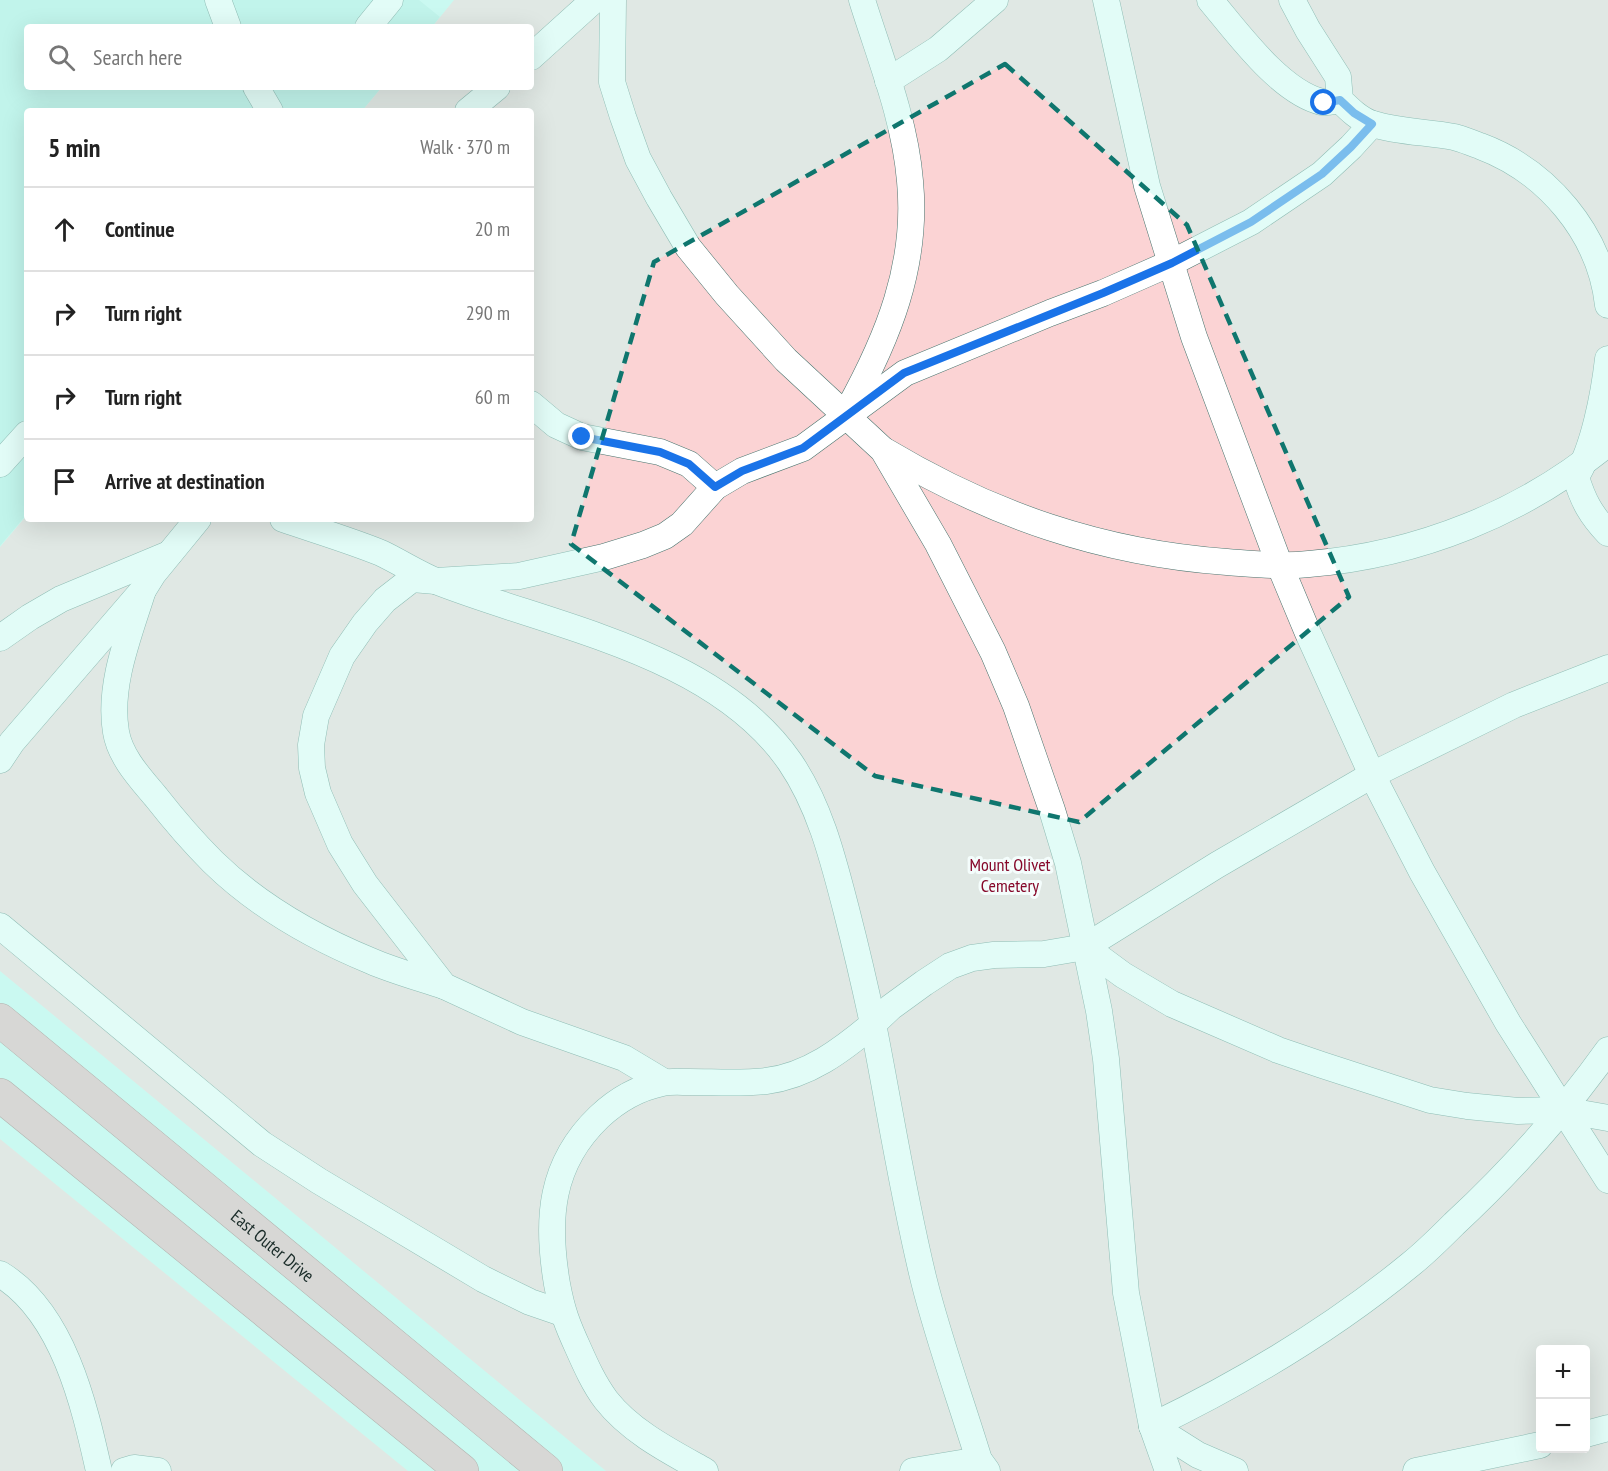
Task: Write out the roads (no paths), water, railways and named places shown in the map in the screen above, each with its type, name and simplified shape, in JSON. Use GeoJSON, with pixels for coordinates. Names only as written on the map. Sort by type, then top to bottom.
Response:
{"type":"FeatureCollection","features":[{"type":"Feature","properties":{"kind":"main road","name":"East Outer Drive"},"geometry":{"type":"LineString","coordinates":[[0,1020],[543,1470]]}},
{"type":"Feature","properties":{"kind":"main road"},"geometry":{"type":"LineString","coordinates":[[0,1095],[462,1471]]}},
{"type":"Feature","properties":{"kind":"street"},"geometry":{"type":"LineString","coordinates":[[218,0],[227,24]]}},
{"type":"Feature","properties":{"kind":"street"},"geometry":{"type":"LineString","coordinates":[[370,24],[390,0]]}},
{"type":"Feature","properties":{"kind":"street"},"geometry":{"type":"LineString","coordinates":[[534,54],[594,0]]}},
{"type":"Feature","properties":{"kind":"street"},"geometry":{"type":"LineString","coordinates":[[613,0],[612,82],[622,117],[638,159],[658,198],[688,247],[727,295],[786,360],[883,450],[984,503],[1032,523],[1091,540],[1184,559],[1280,566],[1309,564],[1405,549],[1505,511],[1542,491],[1586,462],[1608,443]]}},
{"type":"Feature","properties":{"kind":"street"},"geometry":{"type":"LineString","coordinates":[[845,416],[885,338],[895,309],[910,244],[907,154],[888,81],[861,0]]}},
{"type":"Feature","properties":{"kind":"street"},"geometry":{"type":"LineString","coordinates":[[888,81],[938,49],[995,0]]}},
{"type":"Feature","properties":{"kind":"street"},"geometry":{"type":"LineString","coordinates":[[1106,0],[1147,186],[1194,337],[1280,566],[1312,644],[1372,776],[1428,882],[1508,1023],[1608,1180]]}},
{"type":"Feature","properties":{"kind":"street"},"geometry":{"type":"LineString","coordinates":[[1210,0],[1245,43],[1285,83],[1305,96],[1324,103],[1340,100]]}},
{"type":"Feature","properties":{"kind":"street"},"geometry":{"type":"LineString","coordinates":[[1292,0],[1338,77],[1340,100],[1354,113],[1372,124],[1457,137],[1511,160],[1537,178],[1556,196],[1586,237],[1606,286],[1608,305]]}},
{"type":"Feature","properties":{"kind":"street"},"geometry":{"type":"LineString","coordinates":[[258,90],[268,108]]}},
{"type":"Feature","properties":{"kind":"street"},"geometry":{"type":"LineString","coordinates":[[472,108],[493,90]]}},
{"type":"Feature","properties":{"kind":"street"},"geometry":{"type":"LineString","coordinates":[[444,986],[365,884],[340,844],[318,793],[312,768],[311,745],[316,716],[327,687],[342,656],[365,623],[385,600],[412,579],[436,581],[519,576],[604,557],[665,536],[682,524],[715,487],[742,471],[803,448],[904,373],[1172,263],[1251,222],[1322,174],[1372,124]]}},
{"type":"Feature","properties":{"kind":"street"},"geometry":{"type":"LineString","coordinates":[[1608,359],[1586,462],[1576,477],[1581,494],[1592,515],[1608,533]]}},
{"type":"Feature","properties":{"kind":"street"},"geometry":{"type":"LineString","coordinates":[[534,407],[556,425],[582,437],[660,452],[689,464],[715,487]]}},
{"type":"Feature","properties":{"kind":"street"},"geometry":{"type":"LineString","coordinates":[[0,464],[24,437]]}},
{"type":"Feature","properties":{"kind":"street"},"geometry":{"type":"LineString","coordinates":[[883,450],[939,544],[993,652],[1016,706],[1062,842],[1099,1011],[1106,1059],[1126,1293],[1152,1426],[1168,1471]]}},
{"type":"Feature","properties":{"kind":"street"},"geometry":{"type":"LineString","coordinates":[[0,760],[12,742],[143,591],[196,522]]}},
{"type":"Feature","properties":{"kind":"street"},"geometry":{"type":"LineString","coordinates":[[291,522],[381,554],[436,581],[623,645],[700,682],[739,709],[769,736],[789,762],[809,794],[838,879],[860,962],[901,1179],[923,1280],[934,1320],[983,1466],[913,1471]]}},
{"type":"Feature","properties":{"kind":"street"},"geometry":{"type":"LineString","coordinates":[[0,638],[61,599],[169,554]]}},
{"type":"Feature","properties":{"kind":"street"},"geometry":{"type":"LineString","coordinates":[[143,591],[114,695],[116,736],[122,751],[141,779],[215,864],[253,895],[292,921],[336,945],[372,962],[444,986],[522,1022],[624,1059],[664,1082]]}},
{"type":"Feature","properties":{"kind":"street"},"geometry":{"type":"LineString","coordinates":[[705,1471],[651,1439],[608,1401],[592,1379],[562,1313],[554,1264],[552,1225],[556,1191],[562,1168],[573,1147],[613,1103],[638,1090],[664,1082],[767,1081],[794,1074],[831,1058],[891,1007],[950,966],[972,958],[1044,954],[1085,946],[1207,871],[1372,776],[1514,705],[1608,668]]}},
{"type":"Feature","properties":{"kind":"street"},"geometry":{"type":"LineString","coordinates":[[0,926],[262,1144],[319,1181],[483,1279],[530,1302],[562,1313]]}},
{"type":"Feature","properties":{"kind":"street"},"geometry":{"type":"LineString","coordinates":[[1085,946],[1123,975],[1172,1004],[1278,1050],[1322,1065],[1430,1100],[1518,1111],[1563,1110],[1608,1118]]}},
{"type":"Feature","properties":{"kind":"street"},"geometry":{"type":"LineString","coordinates":[[1152,1426],[1196,1405],[1326,1328],[1412,1263],[1496,1185],[1563,1110],[1608,1050]]}},
{"type":"Feature","properties":{"kind":"street"},"geometry":{"type":"LineString","coordinates":[[0,1274],[21,1291],[54,1331],[90,1431],[99,1471]]}},
{"type":"Feature","properties":{"kind":"street"},"geometry":{"type":"LineString","coordinates":[[1152,1426],[1198,1455],[1235,1471]]}},
{"type":"Feature","properties":{"kind":"street"},"geometry":{"type":"LineString","coordinates":[[1590,1433],[1608,1428]]}},
{"type":"Feature","properties":{"kind":"street"},"geometry":{"type":"LineString","coordinates":[[1416,1471],[1536,1446]]}},
{"type":"Feature","properties":{"kind":"street"},"geometry":{"type":"LineString","coordinates":[[124,1471],[134,1468],[158,1471]]}},
{"type":"Feature","properties":{"kind":"park label","name":"Mount Olivet Cemetery"},"geometry":{"type":"Point","coordinates":[1010,874]}}]}
